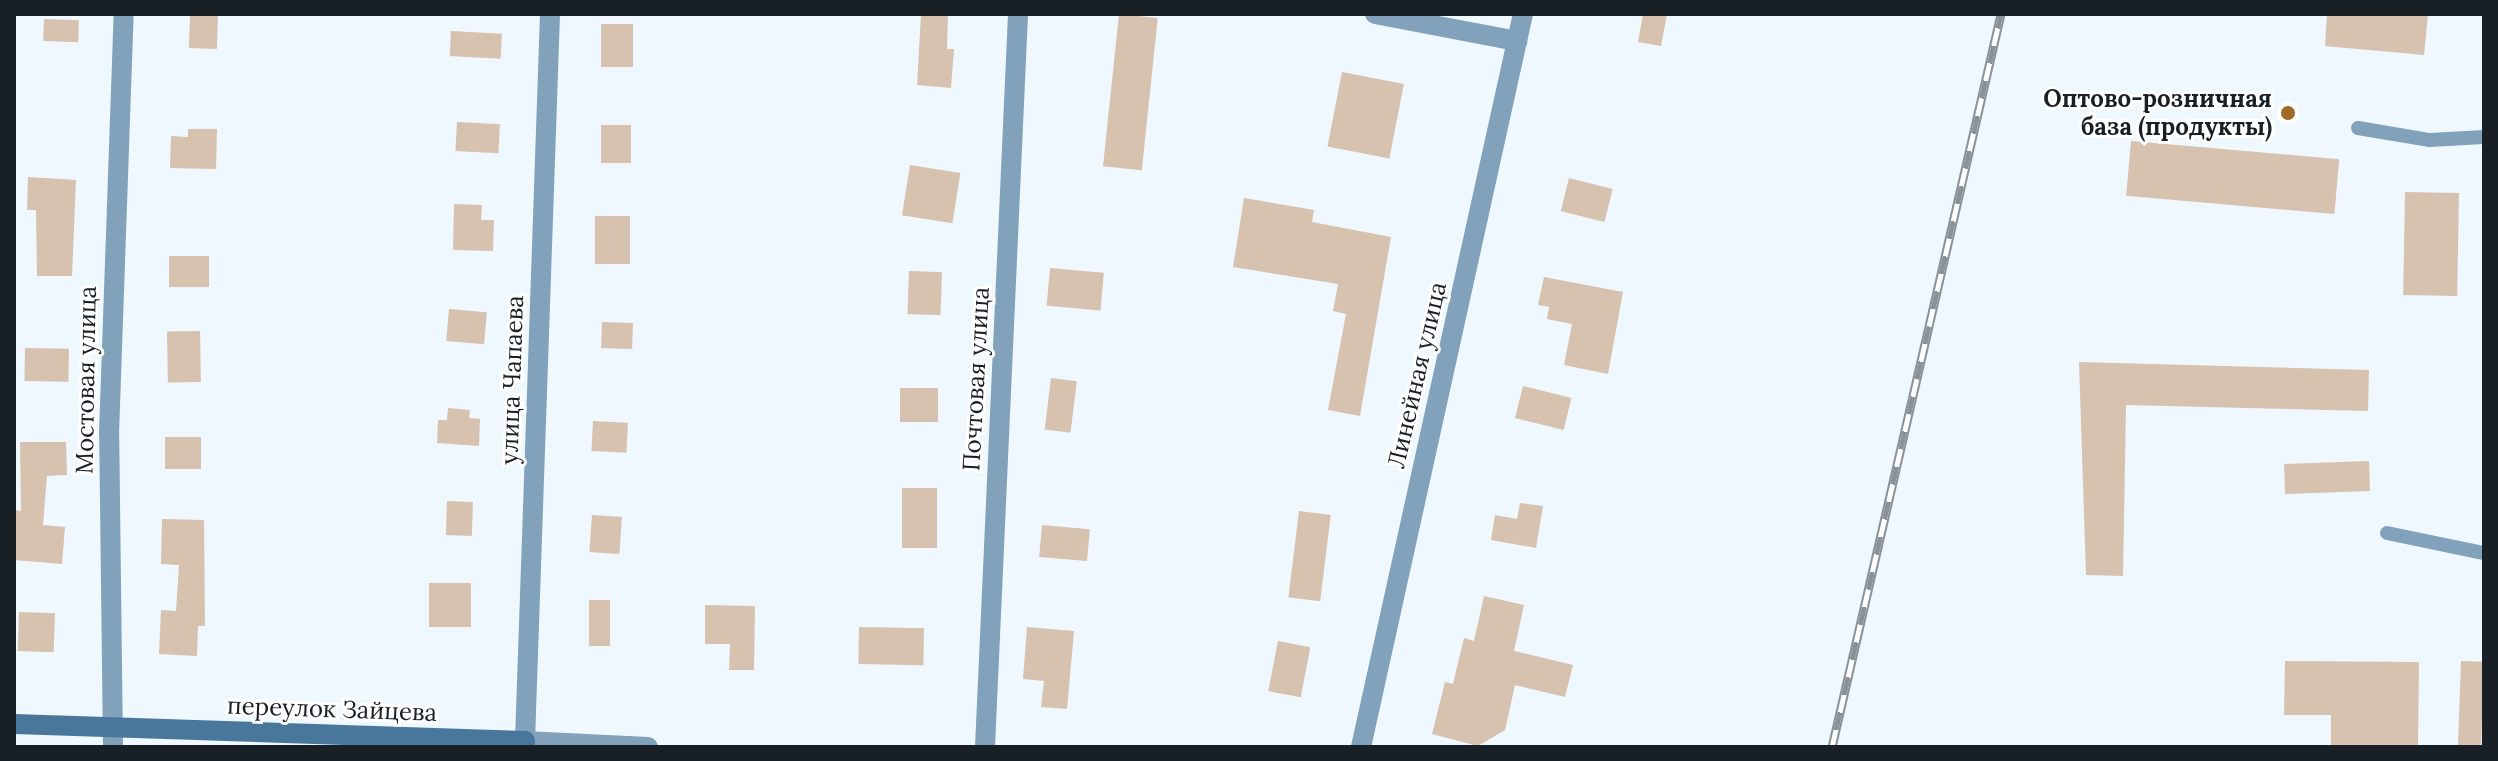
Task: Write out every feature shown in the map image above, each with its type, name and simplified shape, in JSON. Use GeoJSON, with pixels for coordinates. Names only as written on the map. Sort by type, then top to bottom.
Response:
{"type":"FeatureCollection","features":[{"type":"Feature","properties":{"kind":"street","name":"Мостовая улица"},"geometry":{"type":"LineString","coordinates":[[113,737],[109,434],[124,14]]}},
{"type":"Feature","properties":{"kind":"street","name":"улица Чапаева"},"geometry":{"type":"LineString","coordinates":[[525,744],[550,14]]}},
{"type":"Feature","properties":{"kind":"street","name":"Почтовая улица"},"geometry":{"type":"LineString","coordinates":[[985,747],[1018,14]]}},
{"type":"Feature","properties":{"kind":"street"},"geometry":{"type":"LineString","coordinates":[[1375,14],[1517,41]]}},
{"type":"Feature","properties":{"kind":"street","name":"Линейная улица"},"geometry":{"type":"LineString","coordinates":[[1361,747],[1523,14]]}},
{"type":"Feature","properties":{"kind":"street","name":"переулок Зайцева"},"geometry":{"type":"LineString","coordinates":[[14,724],[113,737],[648,747]]}},
{"type":"Feature","properties":{"kind":"lane"},"geometry":{"type":"LineString","coordinates":[[2358,128],[2430,140],[2484,137]]}},
{"type":"Feature","properties":{"kind":"lane"},"geometry":{"type":"LineString","coordinates":[[2387,533],[2484,553]]}},
{"type":"Feature","properties":{"kind":"building"},"geometry":{"type":"Polygon","coordinates":[[[921,14],[948,14],[947,49],[954,49],[951,88],[917,85],[921,14]]]}},
{"type":"Feature","properties":{"kind":"building"},"geometry":{"type":"Polygon","coordinates":[[[1119,14],[1158,18],[1142,170],[1103,166],[1119,14]]]}},
{"type":"Feature","properties":{"kind":"building"},"geometry":{"type":"Polygon","coordinates":[[[1643,14],[1667,14],[1661,46],[1638,42],[1643,14]]]}},
{"type":"Feature","properties":{"kind":"building"},"geometry":{"type":"Polygon","coordinates":[[[2327,14],[2428,14],[2424,55],[2325,46],[2327,14]]]}},
{"type":"Feature","properties":{"kind":"building"},"geometry":{"type":"Polygon","coordinates":[[[190,15],[218,16],[217,49],[189,48],[190,15]]]}},
{"type":"Feature","properties":{"kind":"building"},"geometry":{"type":"Polygon","coordinates":[[[44,19],[79,20],[78,42],[43,41],[44,19]]]}},
{"type":"Feature","properties":{"kind":"building"},"geometry":{"type":"Polygon","coordinates":[[[601,24],[633,24],[633,67],[601,67],[601,24]]]}},
{"type":"Feature","properties":{"kind":"building"},"geometry":{"type":"Polygon","coordinates":[[[451,31],[502,34],[501,59],[450,56],[451,31]]]}},
{"type":"Feature","properties":{"kind":"building"},"geometry":{"type":"Polygon","coordinates":[[[1342,72],[1404,84],[1389,159],[1327,147],[1342,72]]]}},
{"type":"Feature","properties":{"kind":"building"},"geometry":{"type":"Polygon","coordinates":[[[457,122],[500,124],[498,153],[455,151],[457,122]]]}},
{"type":"Feature","properties":{"kind":"building"},"geometry":{"type":"Polygon","coordinates":[[[601,125],[631,125],[631,163],[601,163],[601,125]]]}},
{"type":"Feature","properties":{"kind":"building"},"geometry":{"type":"Polygon","coordinates":[[[188,129],[217,129],[216,169],[170,168],[171,136],[188,137],[188,129]]]}},
{"type":"Feature","properties":{"kind":"building"},"geometry":{"type":"Polygon","coordinates":[[[2131,141],[2339,159],[2334,214],[2126,196],[2131,141]]]}},
{"type":"Feature","properties":{"kind":"building"},"geometry":{"type":"Polygon","coordinates":[[[910,165],[960,173],[952,223],[902,215],[910,165]]]}},
{"type":"Feature","properties":{"kind":"building"},"geometry":{"type":"Polygon","coordinates":[[[28,177],[76,180],[72,276],[37,276],[36,210],[27,210],[28,177]]]}},
{"type":"Feature","properties":{"kind":"building"},"geometry":{"type":"Polygon","coordinates":[[[1569,178],[1613,189],[1604,222],[1561,211],[1569,178]]]}},
{"type":"Feature","properties":{"kind":"building"},"geometry":{"type":"Polygon","coordinates":[[[2405,192],[2459,193],[2457,296],[2403,295],[2405,192]]]}},
{"type":"Feature","properties":{"kind":"building"},"geometry":{"type":"Polygon","coordinates":[[[1244,198],[1314,210],[1312,222],[1391,237],[1360,416],[1328,410],[1346,314],[1333,311],[1338,284],[1233,267],[1244,198]]]}},
{"type":"Feature","properties":{"kind":"building"},"geometry":{"type":"Polygon","coordinates":[[[454,204],[482,205],[481,220],[494,220],[493,251],[453,250],[454,204]]]}},
{"type":"Feature","properties":{"kind":"building"},"geometry":{"type":"Polygon","coordinates":[[[595,216],[630,216],[630,264],[595,264],[595,216]]]}},
{"type":"Feature","properties":{"kind":"building"},"geometry":{"type":"Polygon","coordinates":[[[169,256],[209,256],[209,287],[169,287],[169,256]]]}},
{"type":"Feature","properties":{"kind":"building"},"geometry":{"type":"Polygon","coordinates":[[[1050,268],[1104,273],[1100,311],[1047,306],[1050,268]]]}},
{"type":"Feature","properties":{"kind":"building"},"geometry":{"type":"Polygon","coordinates":[[[909,271],[942,272],[940,315],[907,314],[909,271]]]}},
{"type":"Feature","properties":{"kind":"building"},"geometry":{"type":"Polygon","coordinates":[[[1544,277],[1623,292],[1608,374],[1564,365],[1572,324],[1547,319],[1549,307],[1538,305],[1544,277]]]}},
{"type":"Feature","properties":{"kind":"building"},"geometry":{"type":"Polygon","coordinates":[[[449,309],[487,312],[484,344],[446,341],[449,309]]]}},
{"type":"Feature","properties":{"kind":"building"},"geometry":{"type":"Polygon","coordinates":[[[602,322],[633,323],[632,349],[601,348],[602,322]]]}},
{"type":"Feature","properties":{"kind":"building"},"geometry":{"type":"Polygon","coordinates":[[[200,331],[201,382],[168,383],[167,332],[200,331]]]}},
{"type":"Feature","properties":{"kind":"building"},"geometry":{"type":"Polygon","coordinates":[[[25,348],[69,349],[68,382],[24,381],[25,348]]]}},
{"type":"Feature","properties":{"kind":"building"},"geometry":{"type":"Polygon","coordinates":[[[2079,362],[2369,370],[2368,411],[2126,405],[2123,576],[2086,575],[2079,362]]]}},
{"type":"Feature","properties":{"kind":"building"},"geometry":{"type":"Polygon","coordinates":[[[1051,378],[1077,381],[1070,433],[1045,430],[1051,378]]]}},
{"type":"Feature","properties":{"kind":"building"},"geometry":{"type":"Polygon","coordinates":[[[1523,386],[1572,398],[1564,430],[1515,418],[1523,386]]]}},
{"type":"Feature","properties":{"kind":"building"},"geometry":{"type":"Polygon","coordinates":[[[900,388],[938,388],[938,422],[900,422],[900,388]]]}},
{"type":"Feature","properties":{"kind":"building"},"geometry":{"type":"Polygon","coordinates":[[[448,408],[470,410],[469,418],[480,419],[479,446],[437,443],[438,420],[447,420],[448,408]]]}},
{"type":"Feature","properties":{"kind":"building"},"geometry":{"type":"Polygon","coordinates":[[[593,421],[628,423],[626,453],[591,451],[593,421]]]}},
{"type":"Feature","properties":{"kind":"building"},"geometry":{"type":"Polygon","coordinates":[[[165,437],[201,437],[201,469],[165,469],[165,437]]]}},
{"type":"Feature","properties":{"kind":"building"},"geometry":{"type":"Polygon","coordinates":[[[20,442],[66,442],[67,475],[47,476],[43,525],[65,527],[62,564],[14,560],[14,510],[21,511],[20,442]]]}},
{"type":"Feature","properties":{"kind":"building"},"geometry":{"type":"Polygon","coordinates":[[[2369,461],[2370,491],[2285,494],[2284,464],[2369,461]]]}},
{"type":"Feature","properties":{"kind":"building"},"geometry":{"type":"Polygon","coordinates":[[[902,488],[937,488],[937,548],[902,548],[902,488]]]}},
{"type":"Feature","properties":{"kind":"building"},"geometry":{"type":"Polygon","coordinates":[[[447,501],[473,502],[472,536],[446,535],[447,501]]]}},
{"type":"Feature","properties":{"kind":"building"},"geometry":{"type":"Polygon","coordinates":[[[1520,503],[1543,506],[1536,548],[1491,540],[1495,515],[1517,519],[1520,503]]]}},
{"type":"Feature","properties":{"kind":"building"},"geometry":{"type":"Polygon","coordinates":[[[1299,511],[1331,515],[1320,601],[1288,597],[1299,511]]]}},
{"type":"Feature","properties":{"kind":"building"},"geometry":{"type":"Polygon","coordinates":[[[592,515],[622,517],[619,554],[589,552],[592,515]]]}},
{"type":"Feature","properties":{"kind":"building"},"geometry":{"type":"Polygon","coordinates":[[[162,519],[204,520],[205,626],[198,626],[197,656],[159,654],[161,610],[176,611],[179,565],[161,564],[162,519]]]}},
{"type":"Feature","properties":{"kind":"building"},"geometry":{"type":"Polygon","coordinates":[[[1042,525],[1090,529],[1087,561],[1039,557],[1042,525]]]}},
{"type":"Feature","properties":{"kind":"building"},"geometry":{"type":"Polygon","coordinates":[[[429,583],[471,583],[471,627],[429,627],[429,583]]]}},
{"type":"Feature","properties":{"kind":"building"},"geometry":{"type":"Polygon","coordinates":[[[1484,596],[1524,605],[1514,651],[1573,665],[1565,697],[1515,685],[1505,730],[1478,746],[1432,734],[1445,682],[1453,684],[1464,638],[1474,641],[1484,596]]]}},
{"type":"Feature","properties":{"kind":"building"},"geometry":{"type":"Polygon","coordinates":[[[589,600],[610,600],[610,646],[589,646],[589,600]]]}},
{"type":"Feature","properties":{"kind":"building"},"geometry":{"type":"Polygon","coordinates":[[[705,605],[755,606],[754,670],[729,670],[730,644],[705,644],[705,605]]]}},
{"type":"Feature","properties":{"kind":"building"},"geometry":{"type":"Polygon","coordinates":[[[19,612],[55,613],[54,652],[18,651],[19,612]]]}},
{"type":"Feature","properties":{"kind":"building"},"geometry":{"type":"Polygon","coordinates":[[[859,627],[924,628],[923,665],[858,664],[859,627]]]}},
{"type":"Feature","properties":{"kind":"building"},"geometry":{"type":"Polygon","coordinates":[[[1027,627],[1074,631],[1067,709],[1041,707],[1044,681],[1023,679],[1027,627]]]}},
{"type":"Feature","properties":{"kind":"building"},"geometry":{"type":"Polygon","coordinates":[[[1278,641],[1310,647],[1301,697],[1268,691],[1278,641]]]}},
{"type":"Feature","properties":{"kind":"building"},"geometry":{"type":"Polygon","coordinates":[[[2285,661],[2419,662],[2418,747],[2331,747],[2331,715],[2284,715],[2285,661]]]}},
{"type":"Feature","properties":{"kind":"building"},"geometry":{"type":"Polygon","coordinates":[[[2461,661],[2484,662],[2481,747],[2458,747],[2461,661]]]}},
{"type":"Feature","properties":{"kind":"railway"},"geometry":{"type":"LineString","coordinates":[[1832,747],[2001,14]]}},
{"type":"Feature","properties":{"kind":"place","name":"Оптово-розничная база (продукты)"},"geometry":{"type":"Point","coordinates":[2288,113]}}]}
